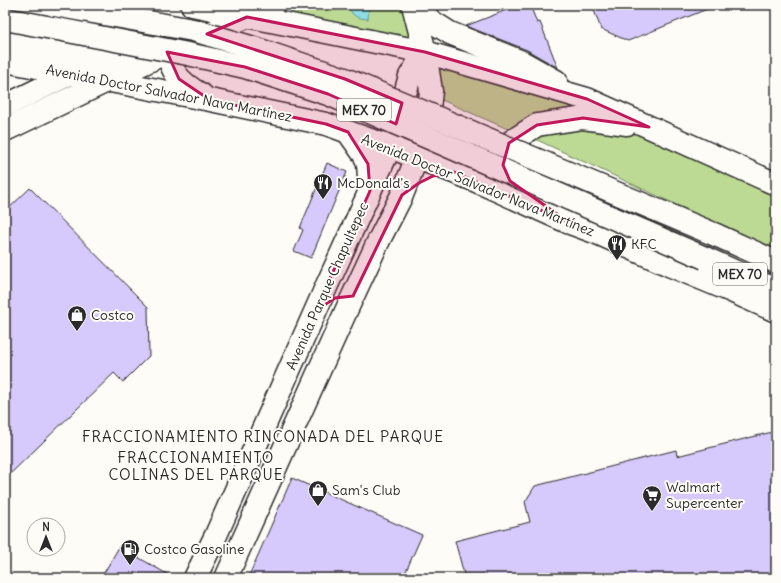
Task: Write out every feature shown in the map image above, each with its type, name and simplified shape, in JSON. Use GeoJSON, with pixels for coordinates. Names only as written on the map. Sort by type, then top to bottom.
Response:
{"type":"FeatureCollection","features":[{"type":"Feature","properties":{"kind":"main road","name":"MEX 70"},"geometry":{"type":"LineString","coordinates":[[54,5],[194,30],[254,48],[345,79],[716,235],[776,262]]}},
{"type":"Feature","properties":{"kind":"main road"},"geometry":{"type":"LineString","coordinates":[[5,41],[49,44],[72,39],[94,28],[106,18],[109,5]]}},
{"type":"Feature","properties":{"kind":"main road"},"geometry":{"type":"LineString","coordinates":[[5,130],[167,52],[273,5]]}},
{"type":"Feature","properties":{"kind":"main road"},"geometry":{"type":"LineString","coordinates":[[414,5],[424,52]]}},
{"type":"Feature","properties":{"kind":"main road"},"geometry":{"type":"LineString","coordinates":[[414,5],[431,21],[450,33],[522,62],[587,98],[776,184]]}},
{"type":"Feature","properties":{"kind":"main road"},"geometry":{"type":"LineString","coordinates":[[5,106],[99,60],[203,6],[247,17],[424,52],[587,98]]}},
{"type":"Feature","properties":{"kind":"main road","name":"Avenida Doctor Salvador Nava Martínez"},"geometry":{"type":"LineString","coordinates":[[5,19],[188,54],[245,67],[328,94],[776,290]]}},
{"type":"Feature","properties":{"kind":"main road"},"geometry":{"type":"LineString","coordinates":[[165,26],[167,52],[172,67],[179,79],[190,89],[210,100]]}},
{"type":"Feature","properties":{"kind":"main road"},"geometry":{"type":"LineString","coordinates":[[5,41],[135,67]]}},
{"type":"Feature","properties":{"kind":"main road","name":"Avenida Parque Chapultepec"},"geometry":{"type":"LineString","coordinates":[[195,578],[216,535],[390,147],[410,76],[424,52]]}},
{"type":"Feature","properties":{"kind":"main road","name":"Avenida Parque Chapultepec"},"geometry":{"type":"LineString","coordinates":[[226,578],[353,296],[402,195],[417,158],[427,126],[431,91],[424,52]]}},
{"type":"Feature","properties":{"kind":"main road","name":"Avenida Doctor Salvador Nava Martínez"},"geometry":{"type":"LineString","coordinates":[[5,61],[210,100],[326,124],[474,180],[776,311]]}},
{"type":"Feature","properties":{"kind":"main road"},"geometry":{"type":"LineString","coordinates":[[570,222],[510,181],[503,165],[504,152],[509,142],[537,124],[583,118],[648,127]]}},
{"type":"Feature","properties":{"kind":"main road"},"geometry":{"type":"LineString","coordinates":[[348,132],[365,156],[368,164],[370,191]]}},
{"type":"Feature","properties":{"kind":"main road"},"geometry":{"type":"LineString","coordinates":[[402,195],[419,183],[433,176],[454,172]]}},
{"type":"Feature","properties":{"kind":"main road"},"geometry":{"type":"LineString","coordinates":[[316,311],[325,302],[335,298],[353,296]]}},
{"type":"Feature","properties":{"kind":"highlighted area"},"geometry":{"type":"Polygon","coordinates":[[[247,17],[425,52],[587,99],[649,127],[583,118],[537,125],[509,143],[503,165],[510,181],[570,223],[454,172],[433,176],[419,183],[402,195],[353,296],[335,298],[315,311],[370,191],[368,164],[348,132],[326,124],[210,100],[179,79],[167,52],[245,67],[328,94],[396,124],[402,103],[345,79],[207,34],[247,17]]]}},
{"type":"Feature","properties":{"kind":"green space"},"geometry":{"type":"Polygon","coordinates":[[[307,5],[407,5],[416,43],[291,13],[307,5]]]}},
{"type":"Feature","properties":{"kind":"green space"},"geometry":{"type":"Polygon","coordinates":[[[434,66],[510,83],[590,107],[512,131],[435,97],[434,66]]]}},
{"type":"Feature","properties":{"kind":"green space"},"geometry":{"type":"Polygon","coordinates":[[[577,128],[631,131],[776,195],[776,251],[535,139],[548,134],[577,128]]]}},
{"type":"Feature","properties":{"kind":"water"},"geometry":{"type":"Polygon","coordinates":[[[348,5],[369,5],[368,19],[354,15],[348,5]]]}},
{"type":"Feature","properties":{"kind":"building"},"geometry":{"type":"Polygon","coordinates":[[[519,5],[530,5],[537,23],[540,22],[558,68],[527,50],[466,26],[519,5]]]}},
{"type":"Feature","properties":{"kind":"building"},"geometry":{"type":"Polygon","coordinates":[[[592,5],[717,5],[628,41],[601,29],[592,5]]]}},
{"type":"Feature","properties":{"kind":"building","name":"McDonald's"},"geometry":{"type":"Polygon","coordinates":[[[327,163],[347,172],[311,258],[294,251],[303,230],[300,228],[327,163]]]}},
{"type":"Feature","properties":{"kind":"building","name":"Costco"},"geometry":{"type":"Polygon","coordinates":[[[30,188],[148,307],[149,356],[123,382],[114,373],[5,479],[5,212],[30,188]]]}},
{"type":"Feature","properties":{"kind":"building","name":"Walmart Supercenter"},"geometry":{"type":"Polygon","coordinates":[[[776,431],[776,578],[465,578],[455,541],[530,522],[525,502],[535,486],[676,450],[677,456],[776,431]]]}},
{"type":"Feature","properties":{"kind":"building","name":"Sam's Club"},"geometry":{"type":"Polygon","coordinates":[[[292,478],[422,535],[403,578],[248,578],[292,478]]]}},
{"type":"Feature","properties":{"kind":"building","name":"Costco Gasoline"},"geometry":{"type":"Polygon","coordinates":[[[119,547],[141,559],[174,578],[101,578],[119,547]]]}},
{"type":"Feature","properties":{"kind":"place","name":"McDonald's"},"geometry":{"type":"Point","coordinates":[323,200]}},
{"type":"Feature","properties":{"kind":"place","name":"KFC"},"geometry":{"type":"Point","coordinates":[617,261]}},
{"type":"Feature","properties":{"kind":"place","name":"Costco"},"geometry":{"type":"Point","coordinates":[77,332]}},
{"type":"Feature","properties":{"kind":"place","name":"Sam's Club"},"geometry":{"type":"Point","coordinates":[318,507]}},
{"type":"Feature","properties":{"kind":"place","name":"Walmart Supercenter"},"geometry":{"type":"Point","coordinates":[652,512]}},
{"type":"Feature","properties":{"kind":"place","name":"Costco Gasoline"},"geometry":{"type":"Point","coordinates":[130,566]}},
{"type":"Feature","properties":{"kind":"district","name":"FRACCIONAMIENTO RINCONADA DEL PARQUE"},"geometry":{"type":"Point","coordinates":[263,436]}},
{"type":"Feature","properties":{"kind":"district","name":"FRACCIONAMIENTO COLINAS DEL PARQUE"},"geometry":{"type":"Point","coordinates":[196,466]}}]}
